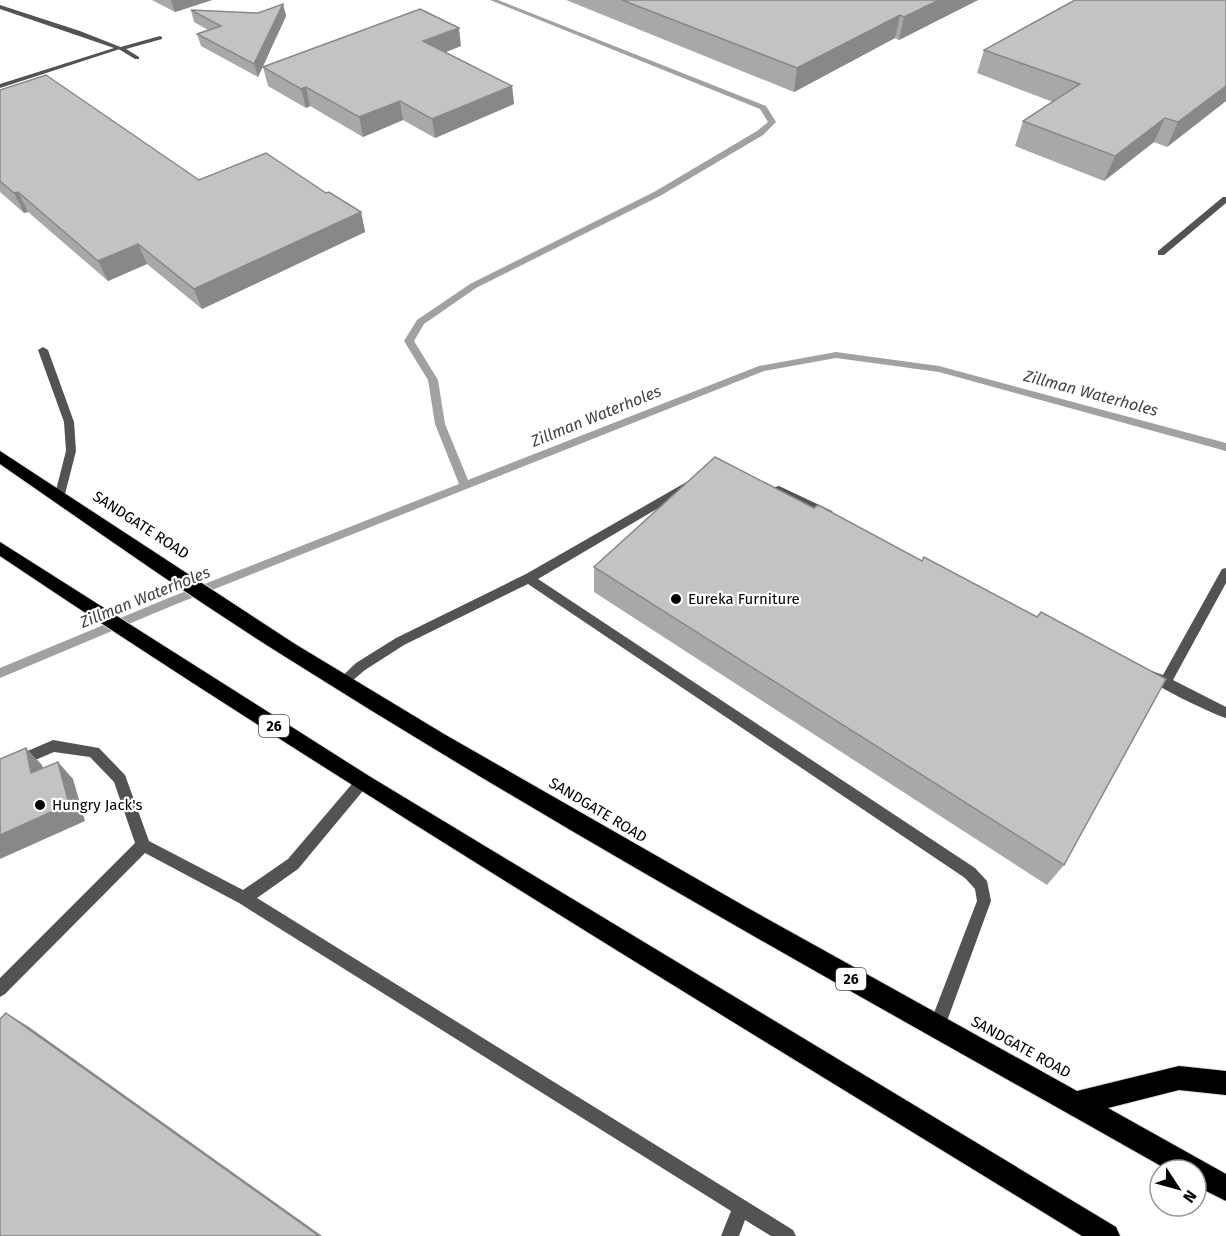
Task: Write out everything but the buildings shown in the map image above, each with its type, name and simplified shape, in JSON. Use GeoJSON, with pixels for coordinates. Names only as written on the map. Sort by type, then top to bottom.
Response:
{"type":"FeatureCollection","features":[{"type":"Feature","properties":{"kind":"highway","name":"SANDGATE ROAD"},"geometry":{"type":"LineString","coordinates":[[0,456],[59,498],[263,632],[626,853],[1172,1158]]}},
{"type":"Feature","properties":{"kind":"highway","name":"26"},"geometry":{"type":"LineString","coordinates":[[0,548],[186,671],[362,782],[1107,1236]]}},
{"type":"Feature","properties":{"kind":"highway"},"geometry":{"type":"LineString","coordinates":[[1077,1104],[1179,1078],[1226,1083]]}},
{"type":"Feature","properties":{"kind":"highway","name":"SANDGATE ROAD"},"geometry":{"type":"LineString","coordinates":[[1208,1178],[1226,1188]]}},
{"type":"Feature","properties":{"kind":"street"},"geometry":{"type":"LineString","coordinates":[[0,7],[78,32],[120,48],[137,58]]}},
{"type":"Feature","properties":{"kind":"street"},"geometry":{"type":"LineString","coordinates":[[0,86],[159,38]]}},
{"type":"Feature","properties":{"kind":"street"},"geometry":{"type":"LineString","coordinates":[[1161,252],[1226,199]]}},
{"type":"Feature","properties":{"kind":"street"},"geometry":{"type":"LineString","coordinates":[[43,350],[69,422],[72,451],[59,498]]}},
{"type":"Feature","properties":{"kind":"street"},"geometry":{"type":"LineString","coordinates":[[342,681],[362,664],[395,644],[528,578],[698,479]]}},
{"type":"Feature","properties":{"kind":"street"},"geometry":{"type":"LineString","coordinates":[[771,486],[835,518]]}},
{"type":"Feature","properties":{"kind":"street"},"geometry":{"type":"LineString","coordinates":[[1165,683],[1226,572]]}},
{"type":"Feature","properties":{"kind":"street"},"geometry":{"type":"LineString","coordinates":[[528,578],[970,873],[982,886],[984,901],[937,1026]]}},
{"type":"Feature","properties":{"kind":"street"},"geometry":{"type":"LineString","coordinates":[[1144,672],[1226,713]]}},
{"type":"Feature","properties":{"kind":"street"},"geometry":{"type":"LineString","coordinates":[[0,769],[53,746],[94,752],[120,779],[143,845],[244,898],[787,1236]]}},
{"type":"Feature","properties":{"kind":"street"},"geometry":{"type":"LineString","coordinates":[[244,898],[292,864],[362,782]]}},
{"type":"Feature","properties":{"kind":"street"},"geometry":{"type":"LineString","coordinates":[[0,989],[143,845]]}},
{"type":"Feature","properties":{"kind":"street"},"geometry":{"type":"LineString","coordinates":[[730,1236],[741,1209]]}},
{"type":"Feature","properties":{"kind":"waterway"},"geometry":{"type":"LineString","coordinates":[[465,485],[440,424],[433,380],[409,341],[420,322],[473,286],[657,194],[760,133],[772,122],[763,108],[493,0]]}},
{"type":"Feature","properties":{"kind":"waterway","name":"Zillman Waterholes"},"geometry":{"type":"LineString","coordinates":[[0,673],[170,602],[762,368],[836,355],[939,369],[1226,447]]}},
{"type":"Feature","properties":{"kind":"place","name":"Eureka Furniture"},"geometry":{"type":"Point","coordinates":[676,599]}},
{"type":"Feature","properties":{"kind":"place","name":"Hungry Jack's"},"geometry":{"type":"Point","coordinates":[40,805]}}]}
